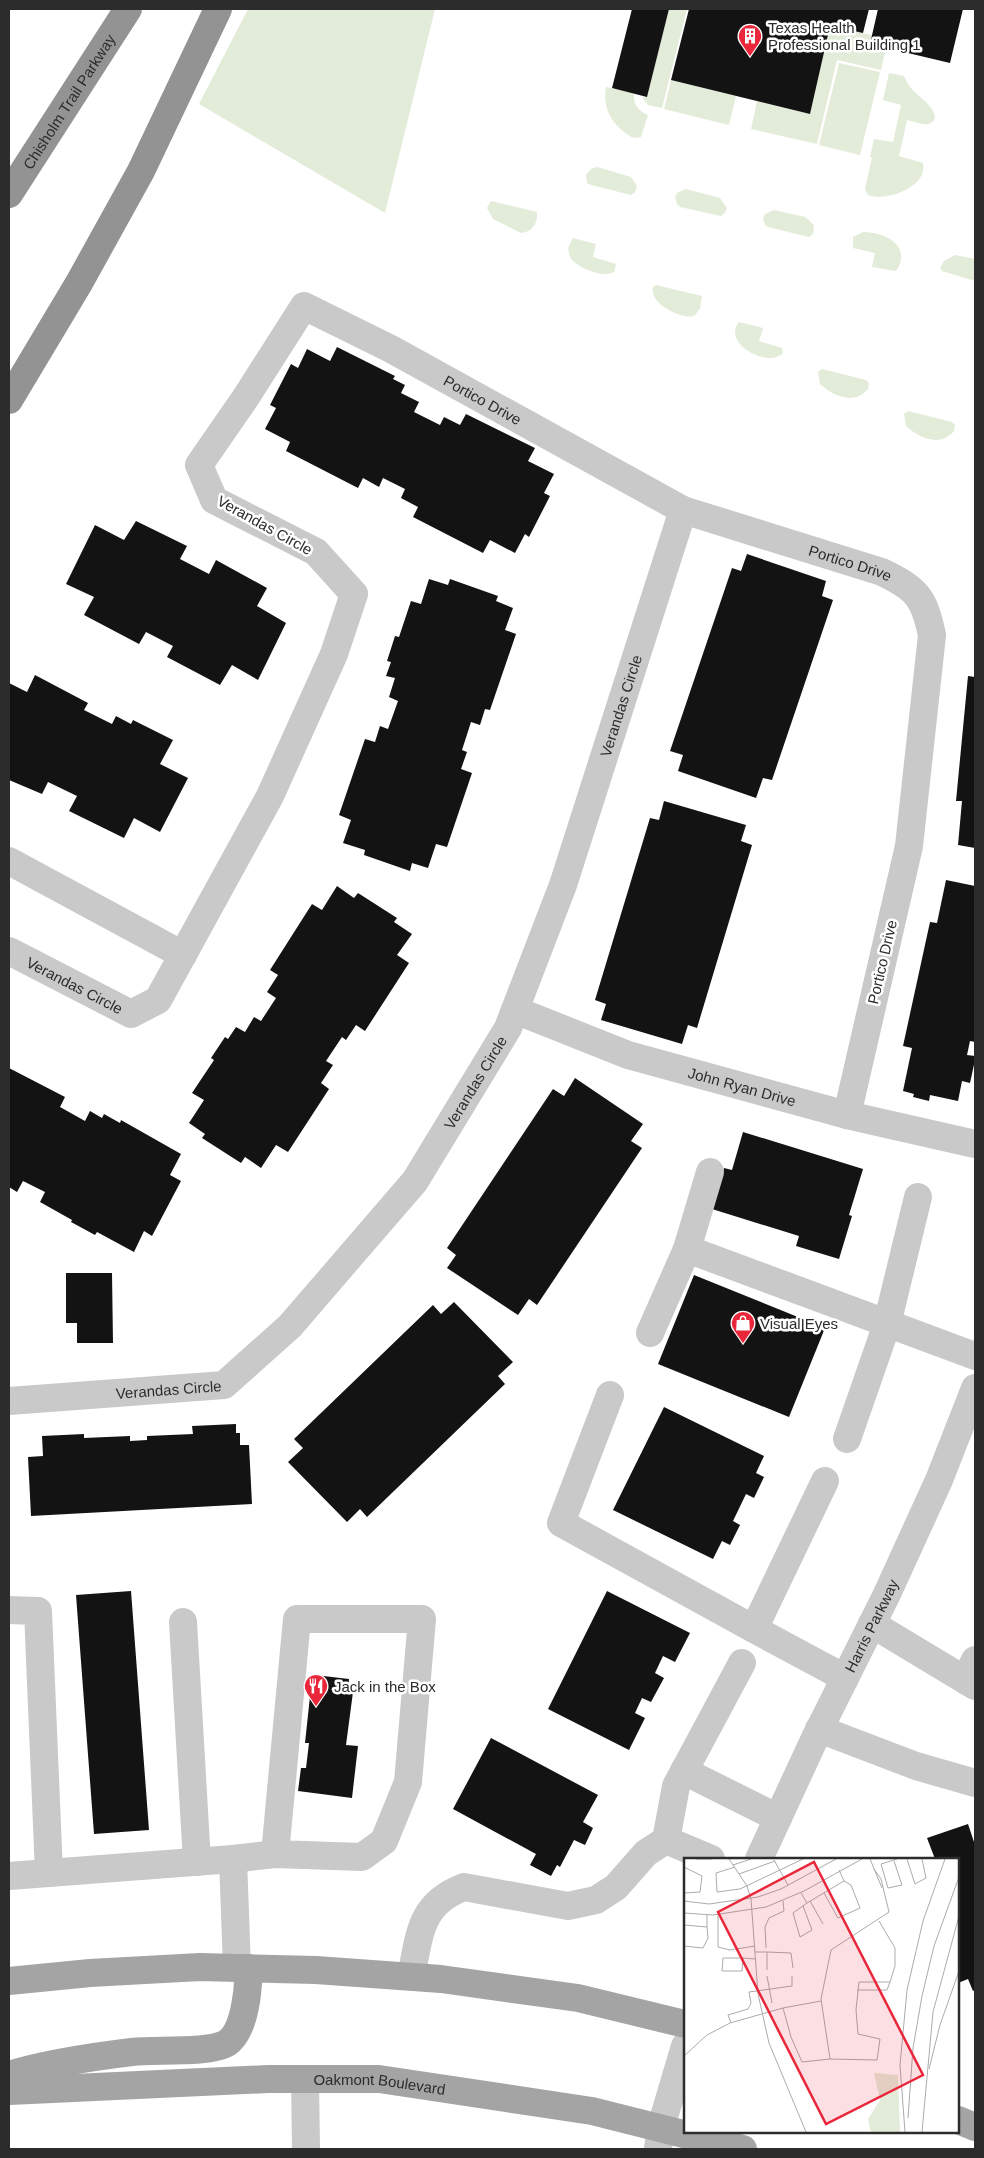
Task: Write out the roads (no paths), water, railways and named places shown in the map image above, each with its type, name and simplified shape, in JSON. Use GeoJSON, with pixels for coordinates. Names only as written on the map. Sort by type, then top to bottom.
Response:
{"type":"FeatureCollection","features":[{"type":"Feature","properties":{"kind":"highway","name":"Chisholm Trail Parkway"},"geometry":{"type":"LineString","coordinates":[[9,194],[128,9]]}},
{"type":"Feature","properties":{"kind":"highway"},"geometry":{"type":"LineString","coordinates":[[9,400],[79,284],[141,171],[218,9]]}},
{"type":"Feature","properties":{"kind":"main road"},"geometry":{"type":"LineString","coordinates":[[9,1981],[90,1972],[200,1967],[411,1976],[578,1998],[684,2024]]}},
{"type":"Feature","properties":{"kind":"main road"},"geometry":{"type":"LineString","coordinates":[[9,2075],[46,2064],[134,2052],[207,2049],[227,2043],[238,2027],[245,2004],[248,1980],[242,1968]]}},
{"type":"Feature","properties":{"kind":"main road","name":"Oakmont Boulevard"},"geometry":{"type":"LineString","coordinates":[[9,2091],[268,2078],[379,2079],[592,2111],[659,2138],[743,2149]]}},
{"type":"Feature","properties":{"kind":"main road"},"geometry":{"type":"LineString","coordinates":[[959,2120],[975,2127]]}},
{"type":"Feature","properties":{"kind":"street","name":"Portico Drive"},"geometry":{"type":"LineString","coordinates":[[304,306],[391,349],[683,510],[882,572],[902,582],[919,596],[928,614],[932,635],[909,846],[847,1115]]}},
{"type":"Feature","properties":{"kind":"street","name":"Verandas Circle"},"geometry":{"type":"LineString","coordinates":[[9,951],[131,1014],[158,1000],[270,796],[334,654],[354,594],[316,552],[214,500],[199,465],[246,397],[304,306]]}},
{"type":"Feature","properties":{"kind":"street","name":"Verandas Circle"},"geometry":{"type":"LineString","coordinates":[[9,1401],[224,1385],[290,1326],[415,1181],[508,1028],[566,876],[683,510]]}},
{"type":"Feature","properties":{"kind":"street"},"geometry":{"type":"LineString","coordinates":[[9,861],[183,955]]}},
{"type":"Feature","properties":{"kind":"street","name":"John Ryan Drive"},"geometry":{"type":"LineString","coordinates":[[515,1010],[628,1054],[847,1115],[975,1144]]}},
{"type":"Feature","properties":{"kind":"street"},"geometry":{"type":"LineString","coordinates":[[650,1333],[687,1249],[710,1172]]}},
{"type":"Feature","properties":{"kind":"street"},"geometry":{"type":"LineString","coordinates":[[848,1439],[887,1324],[918,1198]]}},
{"type":"Feature","properties":{"kind":"street"},"geometry":{"type":"LineString","coordinates":[[687,1249],[975,1356]]}},
{"type":"Feature","properties":{"kind":"street","name":"Harris Parkway"},"geometry":{"type":"LineString","coordinates":[[759,1858],[819,1729],[872,1624],[939,1480],[975,1388]]}},
{"type":"Feature","properties":{"kind":"street"},"geometry":{"type":"LineString","coordinates":[[610,1395],[561,1523],[845,1678]]}},
{"type":"Feature","properties":{"kind":"street"},"geometry":{"type":"LineString","coordinates":[[754,1629],[825,1481]]}},
{"type":"Feature","properties":{"kind":"street"},"geometry":{"type":"LineString","coordinates":[[9,1610],[38,1610],[50,1872]]}},
{"type":"Feature","properties":{"kind":"street"},"geometry":{"type":"LineString","coordinates":[[9,1876],[197,1862],[275,1854],[362,1857],[384,1841],[408,1782],[422,1619],[297,1618],[275,1854]]}},
{"type":"Feature","properties":{"kind":"street"},"geometry":{"type":"LineString","coordinates":[[183,1622],[197,1862]]}},
{"type":"Feature","properties":{"kind":"street"},"geometry":{"type":"LineString","coordinates":[[872,1624],[972,1675]]}},
{"type":"Feature","properties":{"kind":"street"},"geometry":{"type":"LineString","coordinates":[[411,1976],[425,1918],[434,1904],[448,1893],[464,1887],[568,1906],[596,1900],[616,1887],[646,1852],[666,1840],[676,1786],[742,1663]]}},
{"type":"Feature","properties":{"kind":"street"},"geometry":{"type":"LineString","coordinates":[[819,1729],[916,1766],[975,1783]]}},
{"type":"Feature","properties":{"kind":"street"},"geometry":{"type":"LineString","coordinates":[[684,1771],[778,1818]]}},
{"type":"Feature","properties":{"kind":"street"},"geometry":{"type":"LineString","coordinates":[[666,1840],[709,1858]]}},
{"type":"Feature","properties":{"kind":"street"},"geometry":{"type":"LineString","coordinates":[[233,1859],[242,1968]]}},
{"type":"Feature","properties":{"kind":"street"},"geometry":{"type":"LineString","coordinates":[[659,2138],[684,2050]]}},
{"type":"Feature","properties":{"kind":"street"},"geometry":{"type":"LineString","coordinates":[[305,2079],[306,2149]]}},
{"type":"Feature","properties":{"kind":"place","name":"Texas Health Professional Building 1"},"geometry":{"type":"Point","coordinates":[750,57]}},
{"type":"Feature","properties":{"kind":"place","name":"Visual Eyes"},"geometry":{"type":"Point","coordinates":[743,1344]}},
{"type":"Feature","properties":{"kind":"place","name":"Jack in the Box"},"geometry":{"type":"Point","coordinates":[316,1707]}}]}
